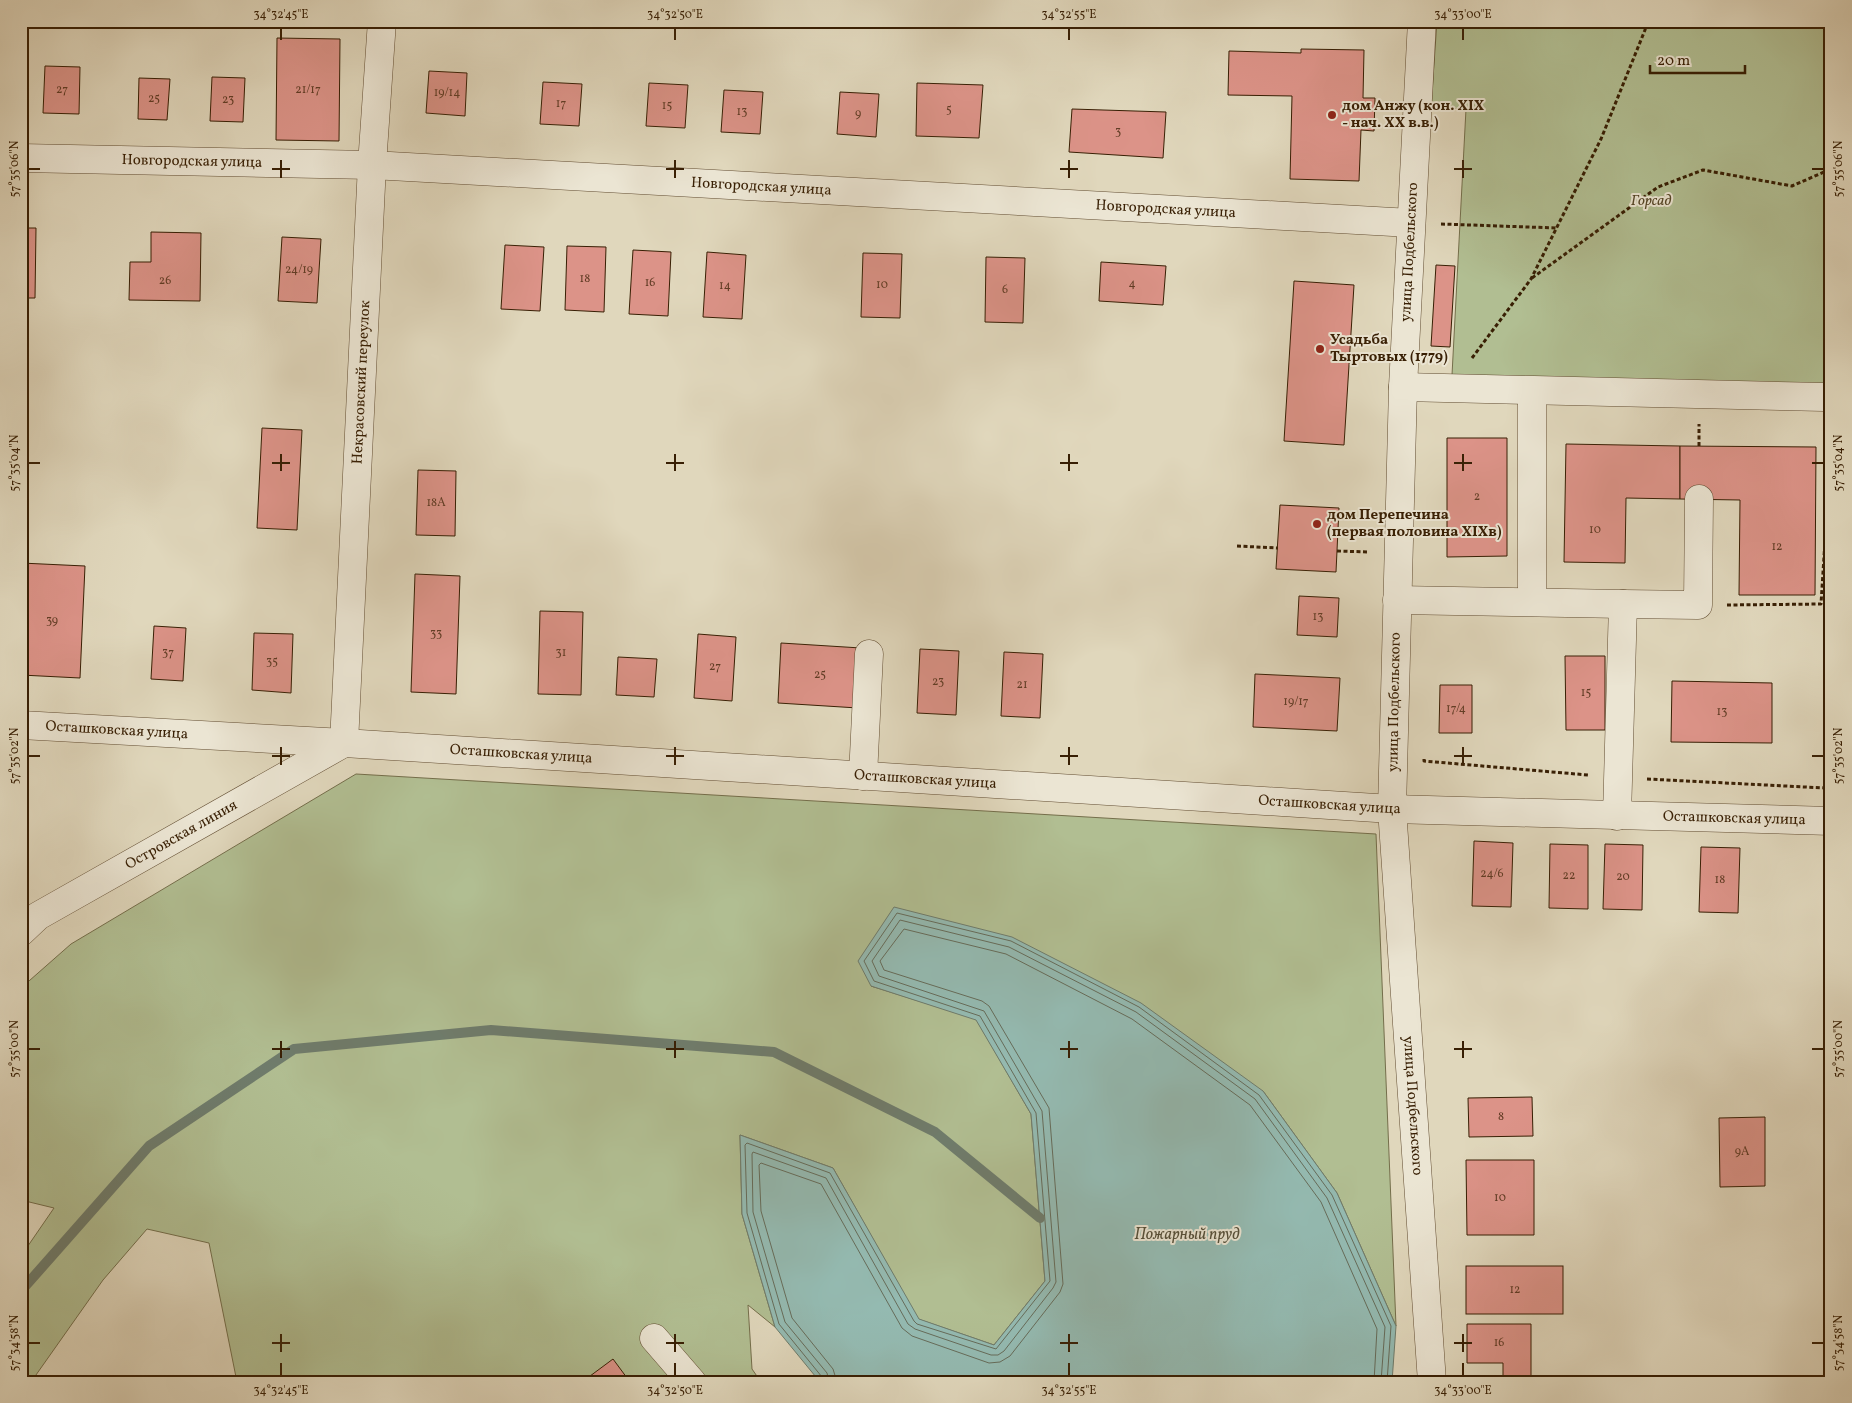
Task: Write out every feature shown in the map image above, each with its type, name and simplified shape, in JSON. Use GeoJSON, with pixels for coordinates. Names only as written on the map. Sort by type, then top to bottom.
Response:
{"type":"FeatureCollection","features":[{"type":"Feature","properties":{"kind":"street","name":"Некрасовский переулок"},"geometry":{"type":"LineString","coordinates":[[344,743],[372,165],[382,21]]}},
{"type":"Feature","properties":{"kind":"street","name":"улица Подбельского"},"geometry":{"type":"LineString","coordinates":[[1422,21],[1422,223],[1403,387],[1392,809],[1432,1382]]}},
{"type":"Feature","properties":{"kind":"street","name":"Новгородская улица"},"geometry":{"type":"LineString","coordinates":[[21,158],[372,165],[1422,223]]}},
{"type":"Feature","properties":{"kind":"street"},"geometry":{"type":"LineString","coordinates":[[1403,387],[1824,397]]}},
{"type":"Feature","properties":{"kind":"street"},"geometry":{"type":"LineString","coordinates":[[1532,390],[1532,602]]}},
{"type":"Feature","properties":{"kind":"street"},"geometry":{"type":"LineString","coordinates":[[1397,600],[1698,605],[1699,499]]}},
{"type":"Feature","properties":{"kind":"street"},"geometry":{"type":"LineString","coordinates":[[1617,816],[1623,604]]}},
{"type":"Feature","properties":{"kind":"street"},"geometry":{"type":"LineString","coordinates":[[863,776],[868,654]]}},
{"type":"Feature","properties":{"kind":"street","name":"Осташковская улица"},"geometry":{"type":"LineString","coordinates":[[21,725],[344,743],[1392,809],[1831,821]]}},
{"type":"Feature","properties":{"kind":"street","name":"Островская линия"},"geometry":{"type":"LineString","coordinates":[[21,932],[38,916],[344,743]]}},
{"type":"Feature","properties":{"kind":"street"},"geometry":{"type":"LineString","coordinates":[[654,1338],[692,1382]]}},
{"type":"Feature","properties":{"kind":"path"},"geometry":{"type":"LineString","coordinates":[[1450,388],[1531,278],[1602,139],[1647,21]]}},
{"type":"Feature","properties":{"kind":"path"},"geometry":{"type":"LineString","coordinates":[[1531,278],[1658,187],[1703,170],[1792,186],[1831,169]]}},
{"type":"Feature","properties":{"kind":"path"},"geometry":{"type":"LineString","coordinates":[[1422,223],[1557,228]]}},
{"type":"Feature","properties":{"kind":"path"},"geometry":{"type":"LineString","coordinates":[[1824,397],[1827,481]]}},
{"type":"Feature","properties":{"kind":"path"},"geometry":{"type":"LineString","coordinates":[[1698,605],[1821,604],[1825,541]]}},
{"type":"Feature","properties":{"kind":"path"},"geometry":{"type":"LineString","coordinates":[[1237,546],[1278,548]]}},
{"type":"Feature","properties":{"kind":"path"},"geometry":{"type":"LineString","coordinates":[[1423,753],[1424,761],[1618,777],[1831,788]]}},
{"type":"Feature","properties":{"kind":"green space","name":"Горсад"},"geometry":{"type":"Polygon","coordinates":[[[1437,21],[1831,21],[1831,385],[1452,375],[1466,109],[1431,107],[1437,21]]]}},
{"type":"Feature","properties":{"kind":"green space"},"geometry":{"type":"Polygon","coordinates":[[[356,774],[1376,834],[1396,1326],[1337,1193],[1263,1091],[871,986],[976,1019],[1031,1114],[1045,1281],[994,1345],[918,1319],[833,1168],[740,1135],[742,1214],[775,1327],[748,1305],[752,1369],[761,1382],[237,1382],[209,1243],[147,1229],[103,1280],[31,1382],[21,1382],[21,1256],[54,1208],[21,1200],[21,988],[71,944],[356,774]]]}},
{"type":"Feature","properties":{"kind":"water","name":"Пожарный пруд"},"geometry":{"type":"Polygon","coordinates":[[[894,907],[1012,937],[1141,1003],[1263,1091],[1337,1193],[1396,1326],[1392,1382],[820,1382],[775,1327],[742,1214],[740,1135],[833,1168],[919,1319],[994,1345],[1045,1281],[1031,1114],[976,1020],[871,986],[858,961],[894,907]]]}},
{"type":"Feature","properties":{"kind":"building"},"geometry":{"type":"Polygon","coordinates":[[[277,38],[340,39],[339,141],[276,140],[277,38]]]}},
{"type":"Feature","properties":{"kind":"building"},"geometry":{"type":"Polygon","coordinates":[[[1301,49],[1364,50],[1363,98],[1375,98],[1374,131],[1361,130],[1359,181],[1290,179],[1292,96],[1228,95],[1229,51],[1301,53],[1301,49]]]}},
{"type":"Feature","properties":{"kind":"building"},"geometry":{"type":"Polygon","coordinates":[[[45,66],[80,67],[79,114],[43,113],[45,66]]]}},
{"type":"Feature","properties":{"kind":"building"},"geometry":{"type":"Polygon","coordinates":[[[429,71],[467,73],[465,116],[426,113],[429,71]]]}},
{"type":"Feature","properties":{"kind":"building"},"geometry":{"type":"Polygon","coordinates":[[[212,77],[245,78],[243,122],[210,121],[212,77]]]}},
{"type":"Feature","properties":{"kind":"building"},"geometry":{"type":"Polygon","coordinates":[[[139,78],[170,79],[167,120],[138,119],[139,78]]]}},
{"type":"Feature","properties":{"kind":"building"},"geometry":{"type":"Polygon","coordinates":[[[543,82],[582,84],[579,126],[540,124],[543,82]]]}},
{"type":"Feature","properties":{"kind":"building"},"geometry":{"type":"Polygon","coordinates":[[[649,83],[688,85],[685,128],[646,126],[649,83]]]}},
{"type":"Feature","properties":{"kind":"building"},"geometry":{"type":"Polygon","coordinates":[[[917,83],[983,85],[979,138],[916,136],[917,83]]]}},
{"type":"Feature","properties":{"kind":"building"},"geometry":{"type":"Polygon","coordinates":[[[724,90],[763,92],[760,134],[721,132],[724,90]]]}},
{"type":"Feature","properties":{"kind":"building"},"geometry":{"type":"Polygon","coordinates":[[[840,92],[879,94],[876,137],[837,134],[840,92]]]}},
{"type":"Feature","properties":{"kind":"building"},"geometry":{"type":"Polygon","coordinates":[[[1072,109],[1166,112],[1163,158],[1069,152],[1072,109]]]}},
{"type":"Feature","properties":{"kind":"building"},"geometry":{"type":"Polygon","coordinates":[[[21,228],[36,228],[35,298],[21,298],[21,228]]]}},
{"type":"Feature","properties":{"kind":"building"},"geometry":{"type":"Polygon","coordinates":[[[151,232],[201,233],[200,301],[129,300],[130,262],[151,262],[151,232]]]}},
{"type":"Feature","properties":{"kind":"building"},"geometry":{"type":"Polygon","coordinates":[[[282,237],[321,239],[317,303],[278,301],[282,237]]]}},
{"type":"Feature","properties":{"kind":"building"},"geometry":{"type":"Polygon","coordinates":[[[505,245],[544,247],[540,311],[501,309],[505,245]]]}},
{"type":"Feature","properties":{"kind":"building"},"geometry":{"type":"Polygon","coordinates":[[[567,246],[606,247],[604,312],[565,310],[567,246]]]}},
{"type":"Feature","properties":{"kind":"building"},"geometry":{"type":"Polygon","coordinates":[[[633,250],[671,252],[668,316],[629,314],[633,250]]]}},
{"type":"Feature","properties":{"kind":"building"},"geometry":{"type":"Polygon","coordinates":[[[707,252],[746,255],[742,319],[703,317],[707,252]]]}},
{"type":"Feature","properties":{"kind":"building"},"geometry":{"type":"Polygon","coordinates":[[[863,253],[902,254],[900,318],[861,317],[863,253]]]}},
{"type":"Feature","properties":{"kind":"building"},"geometry":{"type":"Polygon","coordinates":[[[986,257],[1025,258],[1023,323],[985,322],[986,257]]]}},
{"type":"Feature","properties":{"kind":"building"},"geometry":{"type":"Polygon","coordinates":[[[1101,262],[1166,266],[1163,305],[1099,301],[1101,262]]]}},
{"type":"Feature","properties":{"kind":"building"},"geometry":{"type":"Polygon","coordinates":[[[1436,265],[1455,266],[1450,347],[1431,346],[1436,265]]]}},
{"type":"Feature","properties":{"kind":"building"},"geometry":{"type":"Polygon","coordinates":[[[1294,281],[1354,285],[1344,445],[1284,441],[1294,281]]]}},
{"type":"Feature","properties":{"kind":"building"},"geometry":{"type":"Polygon","coordinates":[[[262,428],[302,430],[297,530],[257,528],[262,428]]]}},
{"type":"Feature","properties":{"kind":"building"},"geometry":{"type":"Polygon","coordinates":[[[1447,438],[1507,438],[1507,556],[1447,557],[1447,438]]]}},
{"type":"Feature","properties":{"kind":"building"},"geometry":{"type":"Polygon","coordinates":[[[1566,444],[1680,446],[1680,499],[1626,498],[1625,563],[1564,562],[1566,444]]]}},
{"type":"Feature","properties":{"kind":"building"},"geometry":{"type":"Polygon","coordinates":[[[1680,446],[1816,447],[1815,595],[1739,595],[1740,500],[1680,499],[1680,446]]]}},
{"type":"Feature","properties":{"kind":"building"},"geometry":{"type":"Polygon","coordinates":[[[418,470],[456,471],[455,536],[416,535],[418,470]]]}},
{"type":"Feature","properties":{"kind":"building"},"geometry":{"type":"Polygon","coordinates":[[[1280,505],[1339,508],[1336,572],[1276,569],[1280,505]]]}},
{"type":"Feature","properties":{"kind":"building"},"geometry":{"type":"Polygon","coordinates":[[[21,563],[85,566],[80,678],[21,675],[21,563]]]}},
{"type":"Feature","properties":{"kind":"building"},"geometry":{"type":"Polygon","coordinates":[[[415,574],[460,576],[456,694],[411,692],[415,574]]]}},
{"type":"Feature","properties":{"kind":"building"},"geometry":{"type":"Polygon","coordinates":[[[1299,596],[1339,598],[1337,637],[1297,635],[1299,596]]]}},
{"type":"Feature","properties":{"kind":"building"},"geometry":{"type":"Polygon","coordinates":[[[540,611],[583,612],[581,695],[538,694],[540,611]]]}},
{"type":"Feature","properties":{"kind":"building"},"geometry":{"type":"Polygon","coordinates":[[[154,626],[186,628],[183,681],[151,679],[154,626]]]}},
{"type":"Feature","properties":{"kind":"building"},"geometry":{"type":"Polygon","coordinates":[[[1830,628],[1831,684],[1829,684],[1830,628]]]}},
{"type":"Feature","properties":{"kind":"building"},"geometry":{"type":"Polygon","coordinates":[[[254,633],[293,634],[291,693],[252,690],[254,633]]]}},
{"type":"Feature","properties":{"kind":"building"},"geometry":{"type":"Polygon","coordinates":[[[698,634],[736,637],[732,701],[694,698],[698,634]]]}},
{"type":"Feature","properties":{"kind":"building"},"geometry":{"type":"Polygon","coordinates":[[[781,643],[861,648],[858,708],[778,703],[781,643]]]}},
{"type":"Feature","properties":{"kind":"building"},"geometry":{"type":"Polygon","coordinates":[[[920,649],[959,651],[956,715],[917,713],[920,649]]]}},
{"type":"Feature","properties":{"kind":"building"},"geometry":{"type":"Polygon","coordinates":[[[1004,652],[1043,654],[1040,718],[1001,716],[1004,652]]]}},
{"type":"Feature","properties":{"kind":"building"},"geometry":{"type":"Polygon","coordinates":[[[1565,656],[1605,656],[1605,730],[1566,730],[1565,656]]]}},
{"type":"Feature","properties":{"kind":"building"},"geometry":{"type":"Polygon","coordinates":[[[618,657],[657,659],[654,697],[616,695],[618,657]]]}},
{"type":"Feature","properties":{"kind":"building"},"geometry":{"type":"Polygon","coordinates":[[[1255,674],[1340,678],[1337,731],[1253,727],[1255,674]]]}},
{"type":"Feature","properties":{"kind":"building"},"geometry":{"type":"Polygon","coordinates":[[[1672,681],[1772,683],[1772,743],[1671,742],[1672,681]]]}},
{"type":"Feature","properties":{"kind":"building"},"geometry":{"type":"Polygon","coordinates":[[[1440,685],[1472,685],[1472,733],[1439,733],[1440,685]]]}},
{"type":"Feature","properties":{"kind":"building"},"geometry":{"type":"Polygon","coordinates":[[[1474,841],[1513,843],[1511,907],[1472,906],[1474,841]]]}},
{"type":"Feature","properties":{"kind":"building"},"geometry":{"type":"Polygon","coordinates":[[[1550,844],[1588,845],[1588,909],[1549,908],[1550,844]]]}},
{"type":"Feature","properties":{"kind":"building"},"geometry":{"type":"Polygon","coordinates":[[[1605,844],[1643,845],[1642,910],[1603,909],[1605,844]]]}},
{"type":"Feature","properties":{"kind":"building"},"geometry":{"type":"Polygon","coordinates":[[[1701,847],[1740,848],[1738,913],[1699,912],[1701,847]]]}},
{"type":"Feature","properties":{"kind":"building"},"geometry":{"type":"Polygon","coordinates":[[[1532,1097],[1533,1136],[1469,1137],[1468,1098],[1532,1097]]]}},
{"type":"Feature","properties":{"kind":"building"},"geometry":{"type":"Polygon","coordinates":[[[1765,1117],[1765,1186],[1720,1187],[1719,1118],[1765,1117]]]}},
{"type":"Feature","properties":{"kind":"building"},"geometry":{"type":"Polygon","coordinates":[[[1466,1160],[1534,1160],[1534,1235],[1467,1235],[1466,1160]]]}},
{"type":"Feature","properties":{"kind":"building"},"geometry":{"type":"Polygon","coordinates":[[[1466,1266],[1563,1266],[1563,1314],[1466,1314],[1466,1266]]]}},
{"type":"Feature","properties":{"kind":"building"},"geometry":{"type":"Polygon","coordinates":[[[1467,1324],[1531,1324],[1531,1381],[1503,1381],[1503,1363],[1467,1363],[1467,1324]]]}},
{"type":"Feature","properties":{"kind":"building"},"geometry":{"type":"Polygon","coordinates":[[[613,1359],[630,1382],[582,1382],[613,1359]]]}},
{"type":"Feature","properties":{"kind":"waterway"},"geometry":{"type":"LineString","coordinates":[[21,1291],[149,1146],[294,1049],[491,1030],[774,1052],[935,1132],[1040,1218]]}},
{"type":"Feature","properties":{"kind":"place","name":"дом Анжу (кон. XIX - нач. XX в.в.)"},"geometry":{"type":"Point","coordinates":[1332,115]}},
{"type":"Feature","properties":{"kind":"place","name":"Усадьба Тыртовых (1779)"},"geometry":{"type":"Point","coordinates":[1320,349]}},
{"type":"Feature","properties":{"kind":"place","name":"дом Перепечина (первая половина XIXв)"},"geometry":{"type":"Point","coordinates":[1317,524]}}]}
